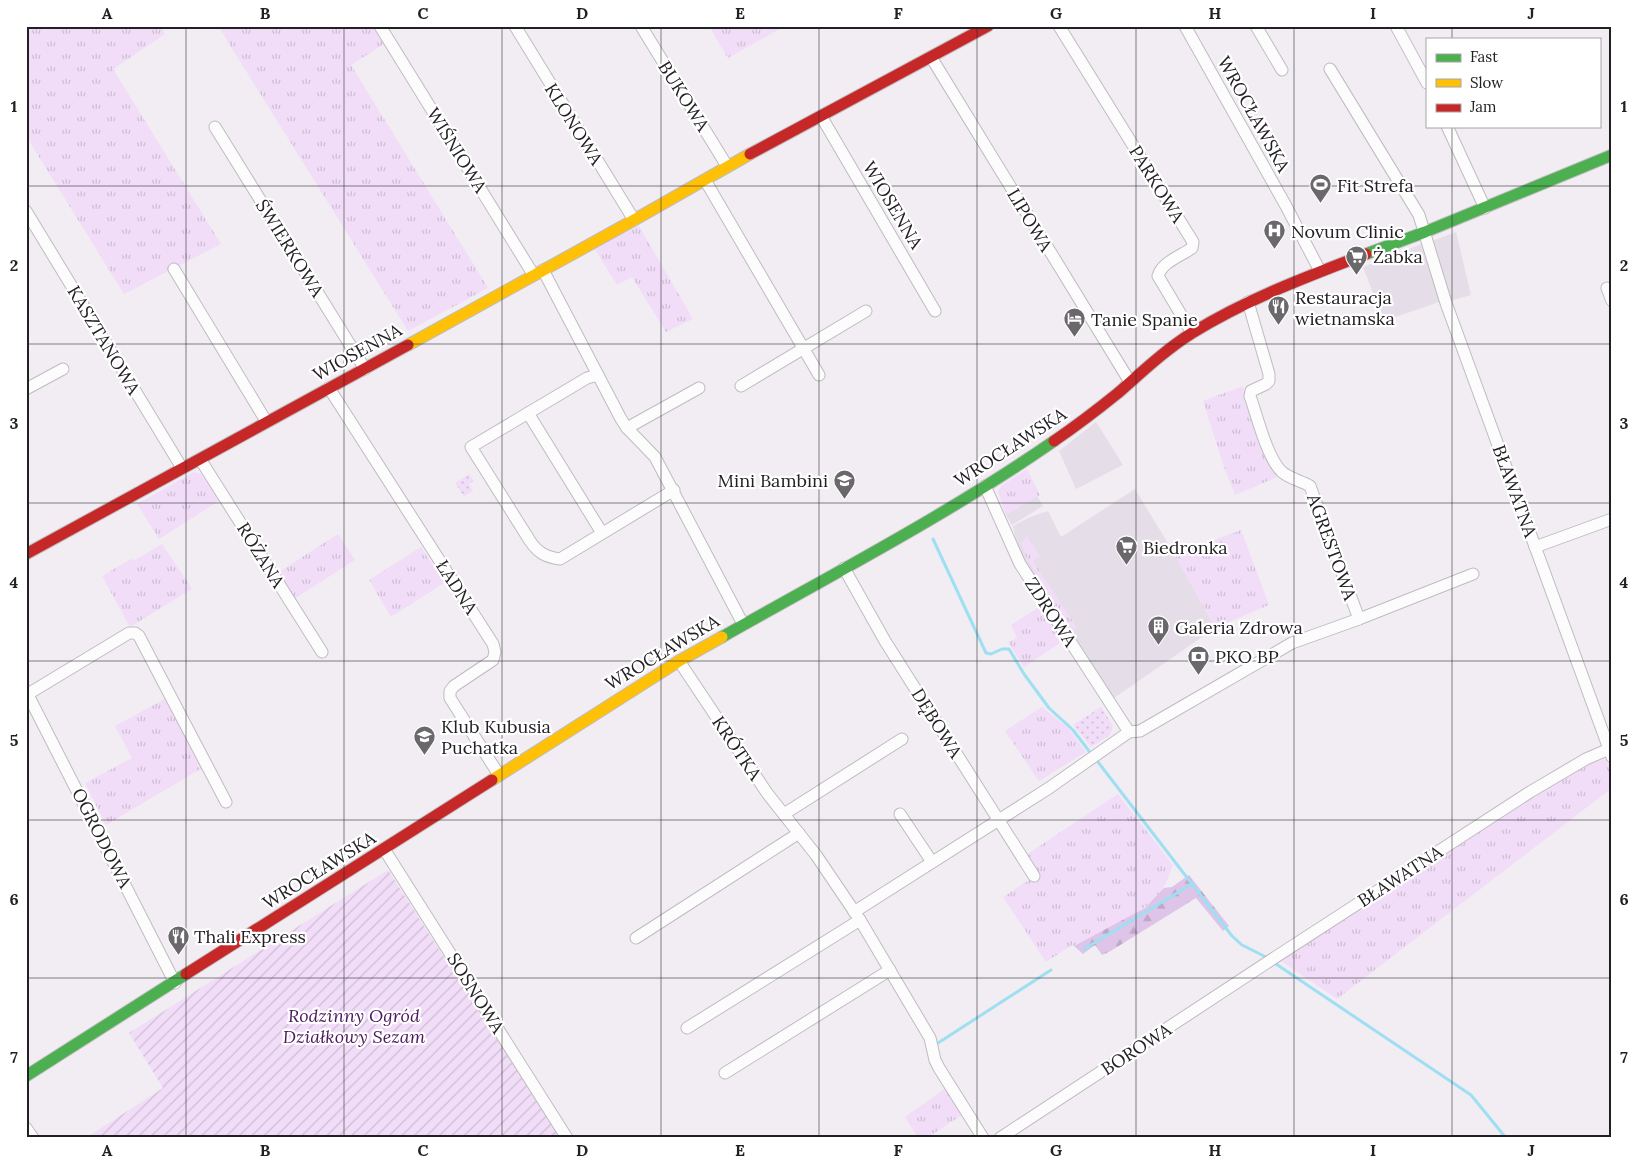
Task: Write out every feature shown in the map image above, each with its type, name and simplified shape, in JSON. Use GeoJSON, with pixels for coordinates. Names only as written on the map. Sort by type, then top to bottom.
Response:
{"type":"FeatureCollection","features":[{"type":"Feature","properties":{"kind":"street","name":"WIŚNIOWA"},"geometry":{"type":"LineString","coordinates":[[380,26],[538,272],[598,374],[627,428],[655,457],[743,624]]}},
{"type":"Feature","properties":{"kind":"street","name":"KLONOWA"},"geometry":{"type":"LineString","coordinates":[[515,26],[634,220]]}},
{"type":"Feature","properties":{"kind":"street","name":"BUKOWA"},"geometry":{"type":"LineString","coordinates":[[641,26],[727,166]]}},
{"type":"Feature","properties":{"kind":"street","name":"WIOSENNA"},"geometry":{"type":"LineString","coordinates":[[26,554],[200,459],[266,420],[365,369],[634,220],[727,166],[988,26]]}},
{"type":"Feature","properties":{"kind":"street","name":"PARKOWA"},"geometry":{"type":"LineString","coordinates":[[1060,26],[1193,242],[1192,248],[1159,271],[1158,276],[1192,333]]}},
{"type":"Feature","properties":{"kind":"street","name":"WROCŁAWSKA"},"geometry":{"type":"LineString","coordinates":[[1185,26],[1286,206],[1320,271]]}},
{"type":"Feature","properties":{"kind":"street"},"geometry":{"type":"LineString","coordinates":[[1256,26],[1282,70]]}},
{"type":"Feature","properties":{"kind":"street"},"geometry":{"type":"LineString","coordinates":[[1396,26],[1426,81]]}},
{"type":"Feature","properties":{"kind":"street","name":"LIPOWA"},"geometry":{"type":"LineString","coordinates":[[931,58],[1130,382]]}},
{"type":"Feature","properties":{"kind":"street"},"geometry":{"type":"LineString","coordinates":[[1330,69],[1419,215],[1425,232]]}},
{"type":"Feature","properties":{"kind":"street","name":"WIOSENNA"},"geometry":{"type":"LineString","coordinates":[[820,116],[935,311]]}},
{"type":"Feature","properties":{"kind":"street","name":"ŚWIERKOWA"},"geometry":{"type":"LineString","coordinates":[[215,127],[365,369]]}},
{"type":"Feature","properties":{"kind":"street"},"geometry":{"type":"LineString","coordinates":[[1448,128],[1485,208]]}},
{"type":"Feature","properties":{"kind":"street","name":"WROCŁAWSKA"},"geometry":{"type":"LineString","coordinates":[[26,1076],[175,983],[678,661],[844,568],[1030,458],[1074,428],[1162,354],[1192,333],[1248,302],[1320,271],[1425,232],[1612,155]]}},
{"type":"Feature","properties":{"kind":"street"},"geometry":{"type":"LineString","coordinates":[[705,180],[820,375]]}},
{"type":"Feature","properties":{"kind":"street","name":"KASZTANOWA"},"geometry":{"type":"LineString","coordinates":[[26,211],[182,468]]}},
{"type":"Feature","properties":{"kind":"street","name":"BŁAWATNA"},"geometry":{"type":"LineString","coordinates":[[1270,960],[1530,792],[1586,759],[1610,753],[1446,303],[1425,232]]}},
{"type":"Feature","properties":{"kind":"street"},"geometry":{"type":"LineString","coordinates":[[174,269],[266,420]]}},
{"type":"Feature","properties":{"kind":"street"},"geometry":{"type":"LineString","coordinates":[[1607,288],[1612,301]]}},
{"type":"Feature","properties":{"kind":"street","name":"AGRESTOWA"},"geometry":{"type":"LineString","coordinates":[[1248,302],[1269,374],[1269,381],[1251,391],[1250,396],[1277,466],[1282,472],[1310,486],[1359,619]]}},
{"type":"Feature","properties":{"kind":"street"},"geometry":{"type":"LineString","coordinates":[[741,386],[866,311]]}},
{"type":"Feature","properties":{"kind":"street"},"geometry":{"type":"LineString","coordinates":[[26,389],[63,369]]}},
{"type":"Feature","properties":{"kind":"street"},"geometry":{"type":"LineString","coordinates":[[598,374],[587,378],[471,448],[536,551],[560,559],[674,490]]}},
{"type":"Feature","properties":{"kind":"street","name":"ŁADNA"},"geometry":{"type":"LineString","coordinates":[[330,388],[493,644],[495,652],[493,660],[454,686],[450,690],[450,698],[499,775]]}},
{"type":"Feature","properties":{"kind":"street"},"geometry":{"type":"LineString","coordinates":[[627,428],[699,388]]}},
{"type":"Feature","properties":{"kind":"street"},"geometry":{"type":"LineString","coordinates":[[528,414],[602,533]]}},
{"type":"Feature","properties":{"kind":"street","name":"RÓŻANA"},"geometry":{"type":"LineString","coordinates":[[200,459],[322,652]]}},
{"type":"Feature","properties":{"kind":"street","name":"ZDROWA"},"geometry":{"type":"LineString","coordinates":[[985,486],[1020,564],[1128,732]]}},
{"type":"Feature","properties":{"kind":"street"},"geometry":{"type":"LineString","coordinates":[[1535,547],[1612,519]]}},
{"type":"Feature","properties":{"kind":"street","name":"DĘBOWA"},"geometry":{"type":"LineString","coordinates":[[844,568],[885,641],[1034,876]]}},
{"type":"Feature","properties":{"kind":"street","name":"AGRESTOWA"},"geometry":{"type":"LineString","coordinates":[[999,821],[1088,762],[1128,732],[1140,731],[1292,643],[1473,574]]}},
{"type":"Feature","properties":{"kind":"street","name":"OGRODOWA"},"geometry":{"type":"LineString","coordinates":[[175,983],[27,692],[129,633],[134,633],[139,636],[226,802]]}},
{"type":"Feature","properties":{"kind":"street","name":"KRÓTKA"},"geometry":{"type":"LineString","coordinates":[[678,661],[767,793],[799,833],[857,916],[930,1038],[935,1060],[939,1068],[983,1138]]}},
{"type":"Feature","properties":{"kind":"street"},"geometry":{"type":"LineString","coordinates":[[784,814],[902,739]]}},
{"type":"Feature","properties":{"kind":"street"},"geometry":{"type":"LineString","coordinates":[[900,814],[932,862]]}},
{"type":"Feature","properties":{"kind":"street"},"geometry":{"type":"LineString","coordinates":[[687,1028],[857,916],[932,862],[999,821]]}},
{"type":"Feature","properties":{"kind":"street"},"geometry":{"type":"LineString","coordinates":[[636,938],[799,833]]}},
{"type":"Feature","properties":{"kind":"street","name":"SOSNOWA"},"geometry":{"type":"LineString","coordinates":[[384,849],[567,1138]]}},
{"type":"Feature","properties":{"kind":"street","name":"BOROWA"},"geometry":{"type":"LineString","coordinates":[[1000,1138],[1270,960]]}},
{"type":"Feature","properties":{"kind":"street"},"geometry":{"type":"LineString","coordinates":[[726,1073],[890,970]]}},
{"type":"Feature","properties":{"kind":"street"},"geometry":{"type":"LineString","coordinates":[[26,1128],[33,1138]]}},
{"type":"Feature","properties":{"kind":"shaded area"},"geometry":{"type":"Polygon","coordinates":[[[1456,232],[1471,295],[1449,301],[1427,243],[1456,232]]]}},
{"type":"Feature","properties":{"kind":"shaded area"},"geometry":{"type":"Polygon","coordinates":[[[1422,244],[1442,301],[1384,321],[1363,267],[1422,244]]]}},
{"type":"Feature","properties":{"kind":"shaded area"},"geometry":{"type":"Polygon","coordinates":[[[1096,422],[1123,465],[1076,489],[1059,451],[1096,422]]]}},
{"type":"Feature","properties":{"kind":"shaded area"},"geometry":{"type":"Polygon","coordinates":[[[1135,489],[1175,555],[1215,628],[1114,698],[1027,565],[1017,547],[1013,526],[1030,517],[1048,511],[1061,537],[1135,489]]]}},
{"type":"Feature","properties":{"kind":"shaded area"},"geometry":{"type":"Polygon","coordinates":[[[1037,496],[1043,506],[1012,525],[1006,515],[1037,496]]]}},
{"type":"Feature","properties":{"kind":"green space"},"geometry":{"type":"Polygon","coordinates":[[[26,26],[160,26],[165,34],[113,69],[221,244],[124,294],[26,136],[26,26]]]}},
{"type":"Feature","properties":{"kind":"green space"},"geometry":{"type":"Polygon","coordinates":[[[218,26],[373,26],[384,44],[351,65],[488,288],[408,331],[218,26]]]}},
{"type":"Feature","properties":{"kind":"green space"},"geometry":{"type":"Polygon","coordinates":[[[709,26],[785,26],[728,58],[709,26]]]}},
{"type":"Feature","properties":{"kind":"green space"},"geometry":{"type":"Polygon","coordinates":[[[639,226],[693,319],[666,332],[632,277],[617,285],[594,248],[639,226]]]}},
{"type":"Feature","properties":{"kind":"green space"},"geometry":{"type":"Polygon","coordinates":[[[1243,386],[1246,400],[1277,477],[1235,495],[1203,401],[1243,386]]]}},
{"type":"Feature","properties":{"kind":"green space"},"geometry":{"type":"Polygon","coordinates":[[[1027,469],[1040,495],[1006,515],[998,492],[1001,486],[1027,469]]]}},
{"type":"Feature","properties":{"kind":"green space"},"geometry":{"type":"Polygon","coordinates":[[[194,472],[201,474],[219,501],[159,539],[137,504],[194,472]]]}},
{"type":"Feature","properties":{"kind":"green space"},"geometry":{"type":"Polygon","coordinates":[[[469,474],[474,481],[469,484],[473,491],[464,496],[455,483],[469,474]]]}},
{"type":"Feature","properties":{"kind":"green space"},"geometry":{"type":"Polygon","coordinates":[[[1241,530],[1269,605],[1215,628],[1175,555],[1241,530]]]}},
{"type":"Feature","properties":{"kind":"green space"},"geometry":{"type":"Polygon","coordinates":[[[338,534],[355,560],[294,599],[279,572],[338,534]]]}},
{"type":"Feature","properties":{"kind":"green space"},"geometry":{"type":"Polygon","coordinates":[[[1027,536],[1040,556],[1033,561],[1077,628],[1070,627],[1028,561],[1021,543],[1027,536]]]}},
{"type":"Feature","properties":{"kind":"green space"},"geometry":{"type":"Polygon","coordinates":[[[162,544],[192,589],[130,627],[102,576],[162,544]]]}},
{"type":"Feature","properties":{"kind":"green space"},"geometry":{"type":"Polygon","coordinates":[[[421,547],[444,583],[391,617],[369,580],[421,547]]]}},
{"type":"Feature","properties":{"kind":"green space"},"geometry":{"type":"Polygon","coordinates":[[[1041,606],[1063,641],[1024,667],[1008,642],[1017,638],[1011,625],[1041,606]]]}},
{"type":"Feature","properties":{"kind":"green space"},"geometry":{"type":"Polygon","coordinates":[[[165,699],[202,768],[106,825],[85,783],[132,758],[115,726],[165,699]]]}},
{"type":"Feature","properties":{"kind":"green space"},"geometry":{"type":"Polygon","coordinates":[[[1042,707],[1068,728],[1086,752],[1039,781],[1005,731],[1042,707]]]}},
{"type":"Feature","properties":{"kind":"green space"},"geometry":{"type":"Polygon","coordinates":[[[1101,707],[1113,726],[1110,735],[1091,747],[1073,725],[1101,707]]]}},
{"type":"Feature","properties":{"kind":"green space"},"geometry":{"type":"Polygon","coordinates":[[[1606,759],[1612,771],[1612,788],[1337,999],[1278,959],[1581,765],[1606,759]]]}},
{"type":"Feature","properties":{"kind":"green space"},"geometry":{"type":"Polygon","coordinates":[[[1118,794],[1173,865],[1162,890],[1144,907],[1121,922],[1074,946],[1072,945],[1046,962],[1003,897],[1032,878],[1026,855],[1118,794]]]}},
{"type":"Feature","properties":{"kind":"green space","name":"Rodzinny Ogród Działkowy Sezam"},"geometry":{"type":"Polygon","coordinates":[[[388,870],[560,1138],[86,1138],[163,1088],[129,1033],[388,870]]]}},
{"type":"Feature","properties":{"kind":"green space"},"geometry":{"type":"Polygon","coordinates":[[[1189,875],[1229,926],[1223,931],[1196,898],[1102,955],[1095,945],[1083,954],[1074,946],[1145,908],[1164,888],[1172,887],[1189,875]]]}},
{"type":"Feature","properties":{"kind":"green space"},"geometry":{"type":"Polygon","coordinates":[[[946,1088],[963,1114],[927,1138],[918,1138],[905,1117],[946,1088]]]}},
{"type":"Feature","properties":{"kind":"waterway"},"geometry":{"type":"LineString","coordinates":[[933,539],[986,653],[991,654],[1002,649],[1009,649],[1024,674],[1049,708],[1073,730],[1089,751]]}},
{"type":"Feature","properties":{"kind":"waterway"},"geometry":{"type":"LineString","coordinates":[[1098,762],[1232,936],[1242,945],[1266,957]]}},
{"type":"Feature","properties":{"kind":"waterway"},"geometry":{"type":"LineString","coordinates":[[1084,949],[1192,884]]}},
{"type":"Feature","properties":{"kind":"waterway"},"geometry":{"type":"LineString","coordinates":[[1273,962],[1471,1095],[1506,1138]]}},
{"type":"Feature","properties":{"kind":"waterway"},"geometry":{"type":"LineString","coordinates":[[938,1043],[1051,970]]}},
{"type":"Feature","properties":{"kind":"traffic: fast"},"geometry":{"type":"LineString","coordinates":[[1366,254],[1425,232],[1612,155]]}},
{"type":"Feature","properties":{"kind":"traffic: fast"},"geometry":{"type":"LineString","coordinates":[[722,637],[848,567],[973,494],[1054,441]]}},
{"type":"Feature","properties":{"kind":"traffic: fast"},"geometry":{"type":"LineString","coordinates":[[26,1076],[186,974]]}},
{"type":"Feature","properties":{"kind":"traffic: slow"},"geometry":{"type":"LineString","coordinates":[[408,345],[750,154]]}},
{"type":"Feature","properties":{"kind":"traffic: slow"},"geometry":{"type":"LineString","coordinates":[[492,780],[679,661],[722,637]]}},
{"type":"Feature","properties":{"kind":"traffic: jam"},"geometry":{"type":"LineString","coordinates":[[750,154],[988,26]]}},
{"type":"Feature","properties":{"kind":"traffic: jam"},"geometry":{"type":"LineString","coordinates":[[1054,441],[1102,406],[1163,354],[1192,333],[1255,299],[1366,254]]}},
{"type":"Feature","properties":{"kind":"traffic: jam"},"geometry":{"type":"LineString","coordinates":[[26,554],[408,345]]}},
{"type":"Feature","properties":{"kind":"traffic: jam"},"geometry":{"type":"LineString","coordinates":[[186,974],[492,780]]}},
{"type":"Feature","properties":{"kind":"place","name":"Fit Strefa"},"geometry":{"type":"Point","coordinates":[1321,204]}},
{"type":"Feature","properties":{"kind":"place","name":"Novum Clinic"},"geometry":{"type":"Point","coordinates":[1275,250]}},
{"type":"Feature","properties":{"kind":"place","name":"Żabka"},"geometry":{"type":"Point","coordinates":[1357,275]}},
{"type":"Feature","properties":{"kind":"place","name":"Restauracja wietnamska"},"geometry":{"type":"Point","coordinates":[1279,326]}},
{"type":"Feature","properties":{"kind":"place","name":"Tanie Spanie"},"geometry":{"type":"Point","coordinates":[1075,338]}},
{"type":"Feature","properties":{"kind":"place","name":"Mini Bambini"},"geometry":{"type":"Point","coordinates":[844,499]}},
{"type":"Feature","properties":{"kind":"place","name":"Biedronka"},"geometry":{"type":"Point","coordinates":[1127,566]}},
{"type":"Feature","properties":{"kind":"place","name":"Galeria Zdrowa"},"geometry":{"type":"Point","coordinates":[1159,646]}},
{"type":"Feature","properties":{"kind":"place","name":"PKO BP"},"geometry":{"type":"Point","coordinates":[1199,675]}},
{"type":"Feature","properties":{"kind":"place","name":"Klub Kubusia Puchatka"},"geometry":{"type":"Point","coordinates":[425,755]}},
{"type":"Feature","properties":{"kind":"place","name":"Thali Express"},"geometry":{"type":"Point","coordinates":[178,955]}}]}
